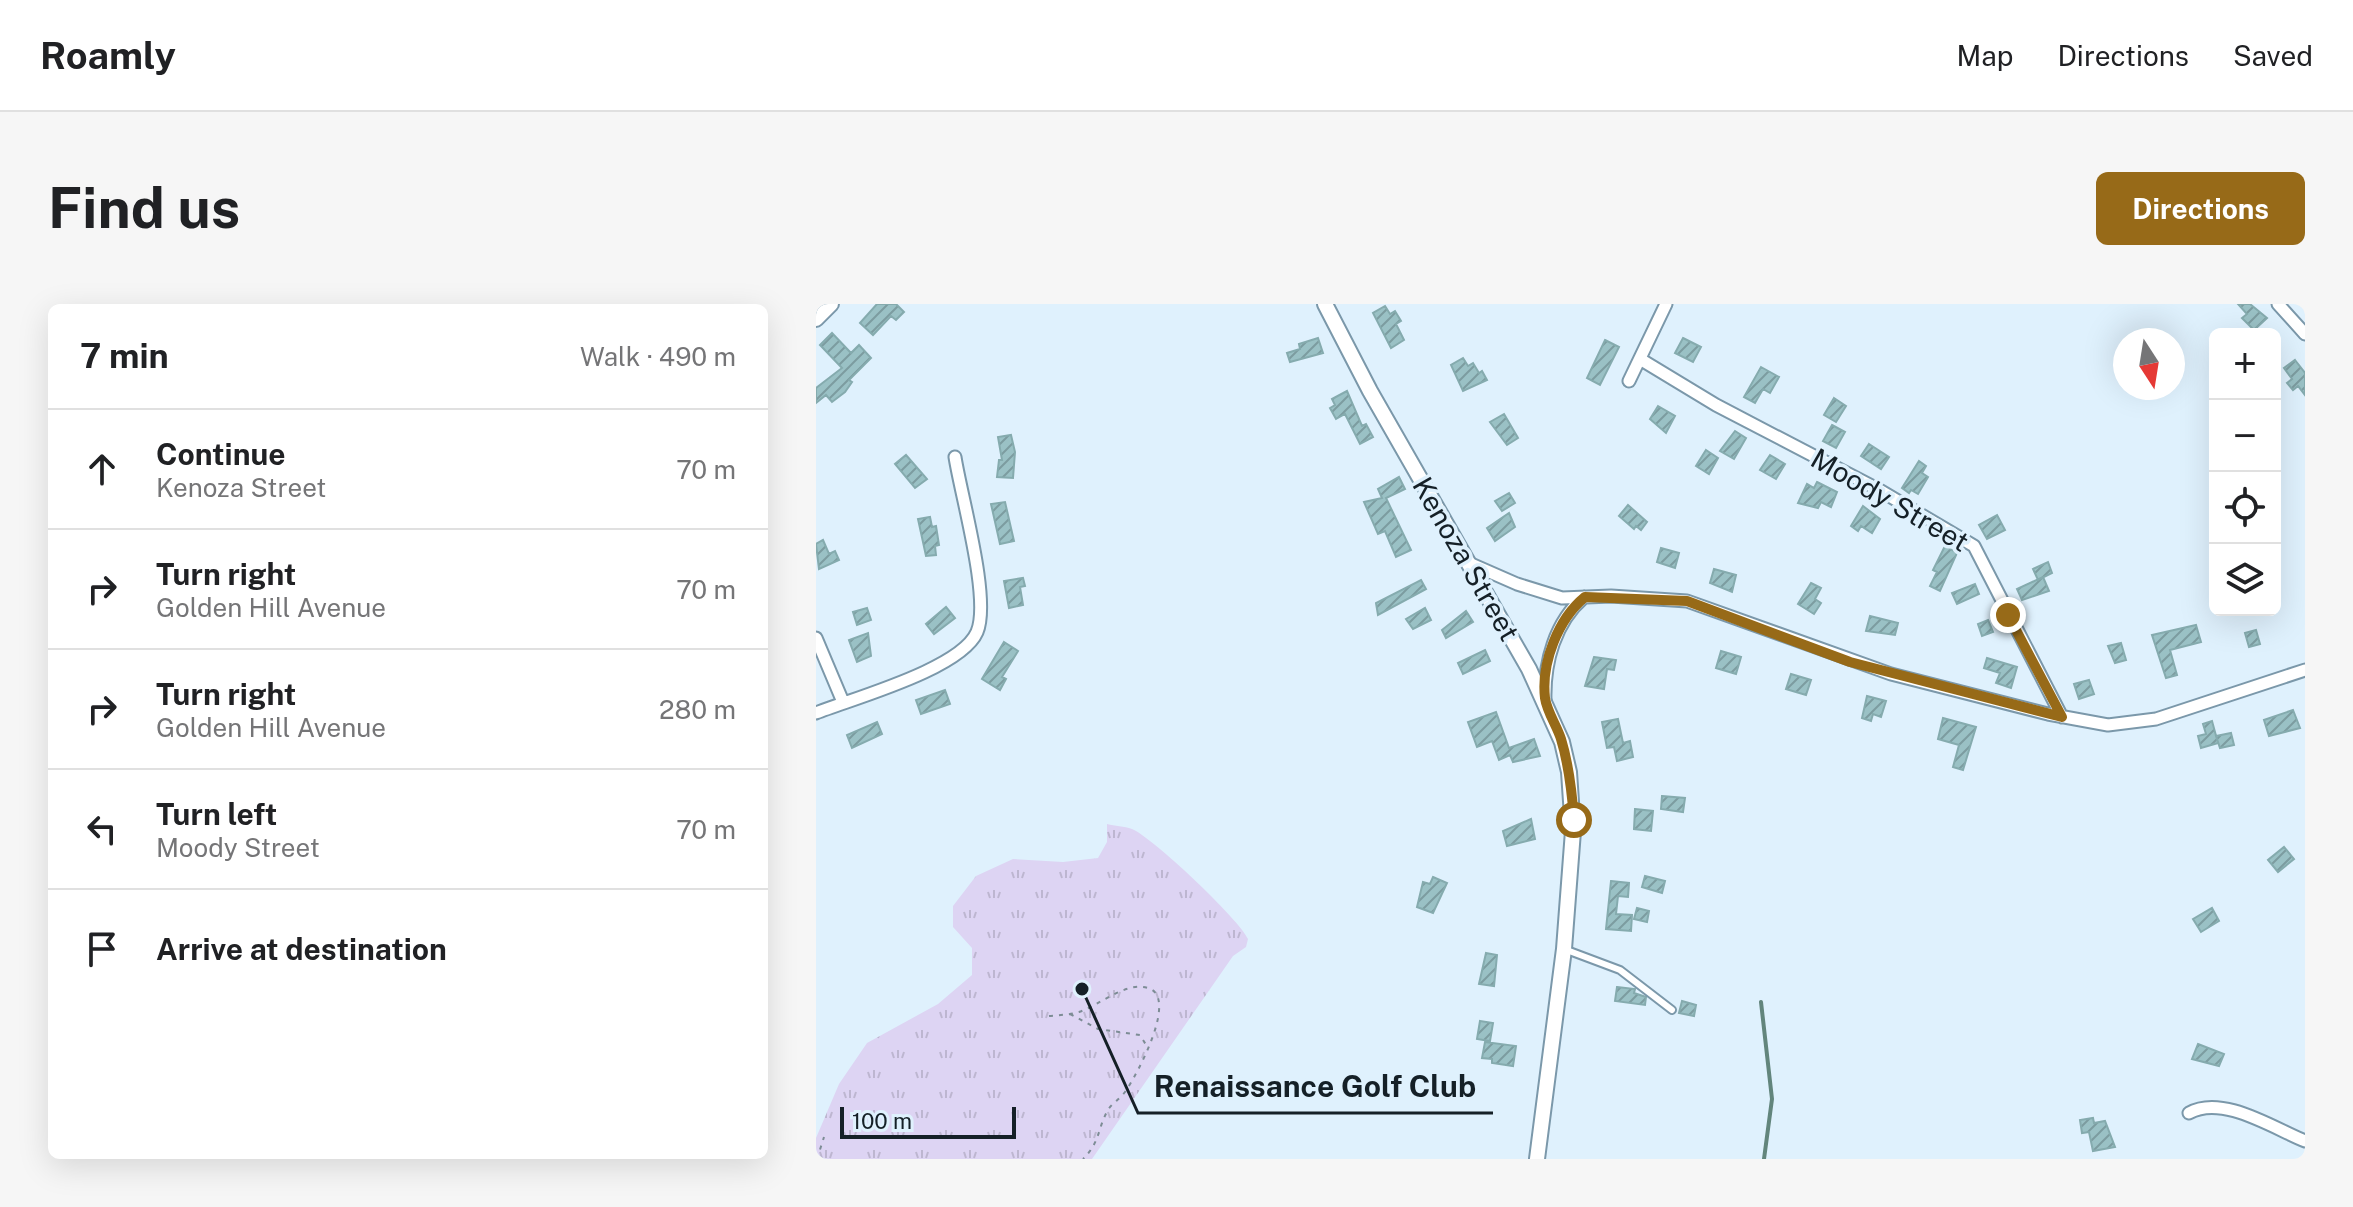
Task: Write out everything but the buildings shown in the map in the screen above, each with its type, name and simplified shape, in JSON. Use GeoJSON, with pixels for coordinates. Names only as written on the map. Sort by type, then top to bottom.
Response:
{"type":"FeatureCollection","features":[{"type":"Feature","properties":{"kind":"street"},"geometry":{"type":"LineString","coordinates":[[816,319],[831,304]]}},
{"type":"Feature","properties":{"kind":"street","name":"Kenoza Street"},"geometry":{"type":"LineString","coordinates":[[1325,304],[1370,391],[1545,701],[1562,742],[1574,820],[1564,949],[1537,1159]]}},
{"type":"Feature","properties":{"kind":"street"},"geometry":{"type":"LineString","coordinates":[[1629,381],[1666,304]]}},
{"type":"Feature","properties":{"kind":"street"},"geometry":{"type":"LineString","coordinates":[[2278,304],[2305,334]]}},
{"type":"Feature","properties":{"kind":"street","name":"Moody Street"},"geometry":{"type":"LineString","coordinates":[[1640,359],[1716,405],[1881,491],[1974,546],[2062,717]]}},
{"type":"Feature","properties":{"kind":"street"},"geometry":{"type":"LineString","coordinates":[[816,713],[944,662],[967,646],[978,630],[981,613],[979,582],[955,457]]}},
{"type":"Feature","properties":{"kind":"street"},"geometry":{"type":"LineString","coordinates":[[1469,563],[1551,595],[1687,601],[1850,662],[2062,717],[2108,725],[2156,719],[2305,670]]}},
{"type":"Feature","properties":{"kind":"street"},"geometry":{"type":"LineString","coordinates":[[1545,701],[1547,666],[1564,616],[1585,597]]}},
{"type":"Feature","properties":{"kind":"street"},"geometry":{"type":"LineString","coordinates":[[816,638],[843,702]]}},
{"type":"Feature","properties":{"kind":"street"},"geometry":{"type":"LineString","coordinates":[[2189,1113],[2197,1108],[2220,1107],[2305,1141]]}},
{"type":"Feature","properties":{"kind":"lane"},"geometry":{"type":"LineString","coordinates":[[1564,949],[1620,970],[1672,1010]]}},
{"type":"Feature","properties":{"kind":"path"},"geometry":{"type":"LineString","coordinates":[[1049,1016],[1070,1014],[1122,991],[1149,988],[1158,994],[1161,1004],[1149,1049],[1124,1093],[1109,1109],[1099,1141],[1083,1159]]}},
{"type":"Feature","properties":{"kind":"path"},"geometry":{"type":"LineString","coordinates":[[1070,1014],[1098,1029],[1140,1035],[1149,1049]]}},
{"type":"Feature","properties":{"kind":"path"},"geometry":{"type":"LineString","coordinates":[[817,1159],[824,1137]]}},
{"type":"Feature","properties":{"kind":"green space"},"geometry":{"type":"Polygon","coordinates":[[[1107,824],[1132,829],[1157,847],[1213,898],[1248,939],[1246,947],[1233,956],[1092,1159],[816,1159],[816,1138],[839,1084],[867,1043],[938,1004],[972,975],[972,948],[953,927],[953,906],[976,876],[1013,859],[1063,862],[1098,858],[1107,842],[1107,824]]]}},
{"type":"Feature","properties":{"kind":"waterway"},"geometry":{"type":"LineString","coordinates":[[1761,1002],[1772,1099],[1764,1159]]}},
{"type":"Feature","properties":{"kind":"place","name":"Renaissance Golf Club"},"geometry":{"type":"Point","coordinates":[1082,989]}},
{"type":"Feature","properties":{"kind":"route"},"geometry":{"type":"LineString","coordinates":[[1574,820],[1562,742],[1545,701],[1545,676],[1564,616],[1585,597],[1687,601],[1850,662],[2062,717],[2008,615]]}}]}
